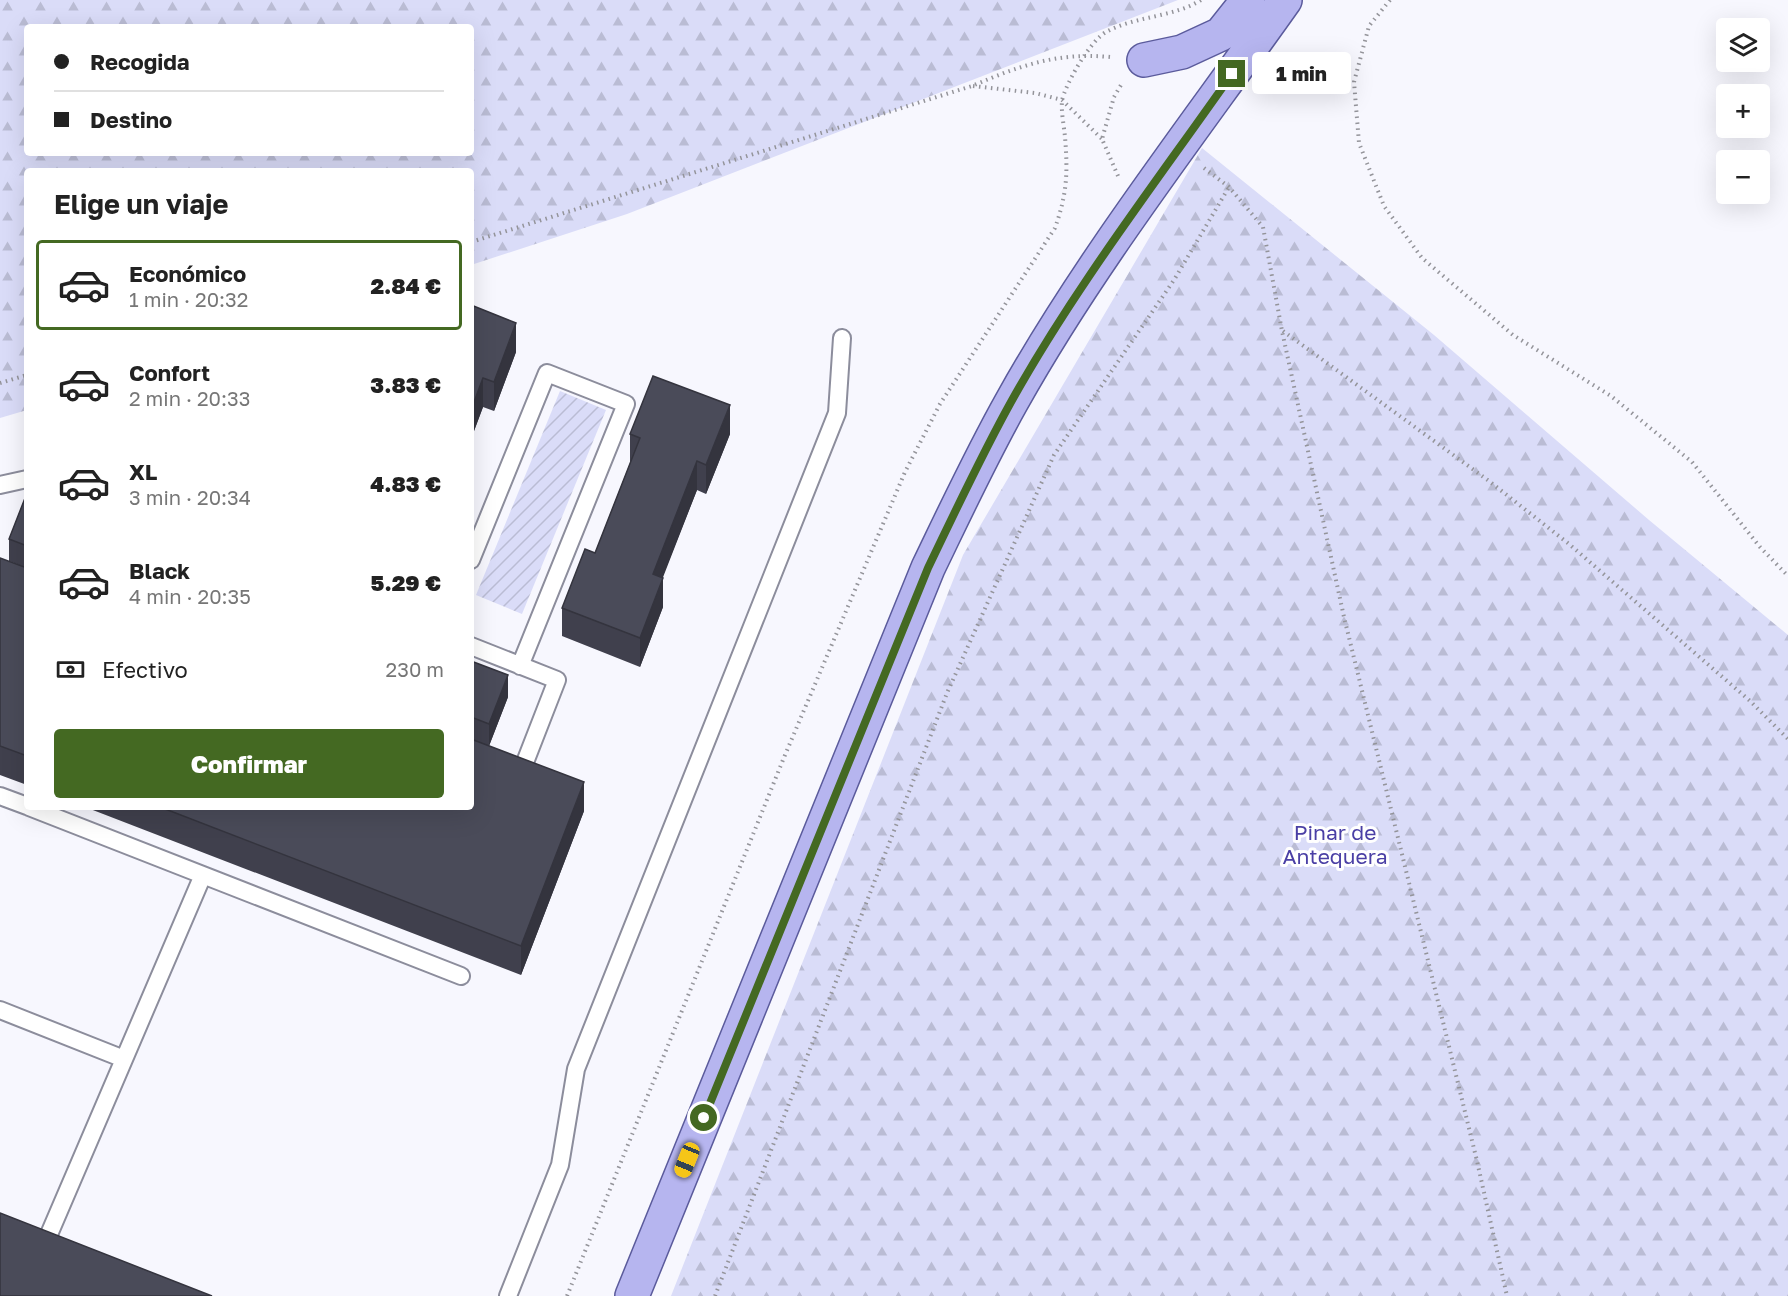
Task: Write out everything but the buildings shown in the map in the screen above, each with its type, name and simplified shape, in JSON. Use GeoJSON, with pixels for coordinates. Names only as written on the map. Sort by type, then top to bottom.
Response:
{"type":"FeatureCollection","features":[{"type":"Feature","properties":{"kind":"main road"},"geometry":{"type":"LineString","coordinates":[[1144,60],[1182,52],[1221,34],[1248,0]]}},
{"type":"Feature","properties":{"kind":"main road"},"geometry":{"type":"LineString","coordinates":[[632,1296],[928,568],[1012,400],[1090,276],[1285,0]]}},
{"type":"Feature","properties":{"kind":"lane"},"geometry":{"type":"LineString","coordinates":[[508,1296],[560,1165],[576,1069],[837,413],[842,338]]}},
{"type":"Feature","properties":{"kind":"lane"},"geometry":{"type":"LineString","coordinates":[[474,553],[547,373],[626,404],[520,666]]}},
{"type":"Feature","properties":{"kind":"lane"},"geometry":{"type":"LineString","coordinates":[[0,484],[24,480]]}},
{"type":"Feature","properties":{"kind":"lane"},"geometry":{"type":"LineString","coordinates":[[474,647],[557,680],[522,770]]}},
{"type":"Feature","properties":{"kind":"lane"},"geometry":{"type":"LineString","coordinates":[[0,796],[24,805]]}},
{"type":"Feature","properties":{"kind":"lane"},"geometry":{"type":"LineString","coordinates":[[36,810],[461,976]]}},
{"type":"Feature","properties":{"kind":"lane"},"geometry":{"type":"LineString","coordinates":[[28,1231],[53,1241],[124,1059],[203,875]]}},
{"type":"Feature","properties":{"kind":"lane"},"geometry":{"type":"LineString","coordinates":[[0,1010],[124,1059]]}},
{"type":"Feature","properties":{"kind":"path"},"geometry":{"type":"LineString","coordinates":[[567,1296],[785,755],[905,471],[940,404],[1055,228],[1065,198],[1066,155],[1062,100],[1084,54],[1104,33],[1141,18],[1193,5],[1201,0]]}},
{"type":"Feature","properties":{"kind":"path"},"geometry":{"type":"LineString","coordinates":[[1390,0],[1369,26],[1354,82],[1359,143],[1384,206],[1422,258],[1513,336],[1611,396],[1692,462],[1760,547],[1788,576]]}},
{"type":"Feature","properties":{"kind":"path"},"geometry":{"type":"LineString","coordinates":[[474,241],[972,86],[1023,64],[1084,54],[1144,60]]}},
{"type":"Feature","properties":{"kind":"path"},"geometry":{"type":"LineString","coordinates":[[1102,140],[1114,97],[1127,77],[1144,60]]}},
{"type":"Feature","properties":{"kind":"path"},"geometry":{"type":"LineString","coordinates":[[972,86],[1035,93],[1062,100],[1102,140],[1120,180],[1142,202]]}},
{"type":"Feature","properties":{"kind":"path"},"geometry":{"type":"LineString","coordinates":[[1180,149],[1228,188],[1263,227],[1282,331],[1344,617],[1477,1161],[1507,1296]]}},
{"type":"Feature","properties":{"kind":"path"},"geometry":{"type":"LineString","coordinates":[[715,1296],[947,693],[1054,455],[1174,280],[1228,188]]}},
{"type":"Feature","properties":{"kind":"path"},"geometry":{"type":"LineString","coordinates":[[1282,331],[1489,481],[1569,544],[1749,700],[1788,739]]}},
{"type":"Feature","properties":{"kind":"path"},"geometry":{"type":"LineString","coordinates":[[0,383],[24,376]]}},
{"type":"Feature","properties":{"kind":"green space"},"geometry":{"type":"Polygon","coordinates":[[[0,0],[1178,0],[627,214],[474,264],[474,168],[24,168],[24,411],[0,418],[0,0]]]}},
{"type":"Feature","properties":{"kind":"green space","name":"Pinar de Antequera"},"geometry":{"type":"Polygon","coordinates":[[[1202,148],[1434,335],[1649,520],[1788,635],[1788,1296],[671,1296],[963,555],[1202,148]]]}},
{"type":"Feature","properties":{"kind":"green space"},"geometry":{"type":"Polygon","coordinates":[[[560,391],[606,410],[522,614],[476,595],[560,391]]]}},
{"type":"Feature","properties":{"kind":"route"},"geometry":{"type":"LineString","coordinates":[[704,1118],[928,568],[969,483],[1012,400],[1090,276],[1232,74]]}}]}
